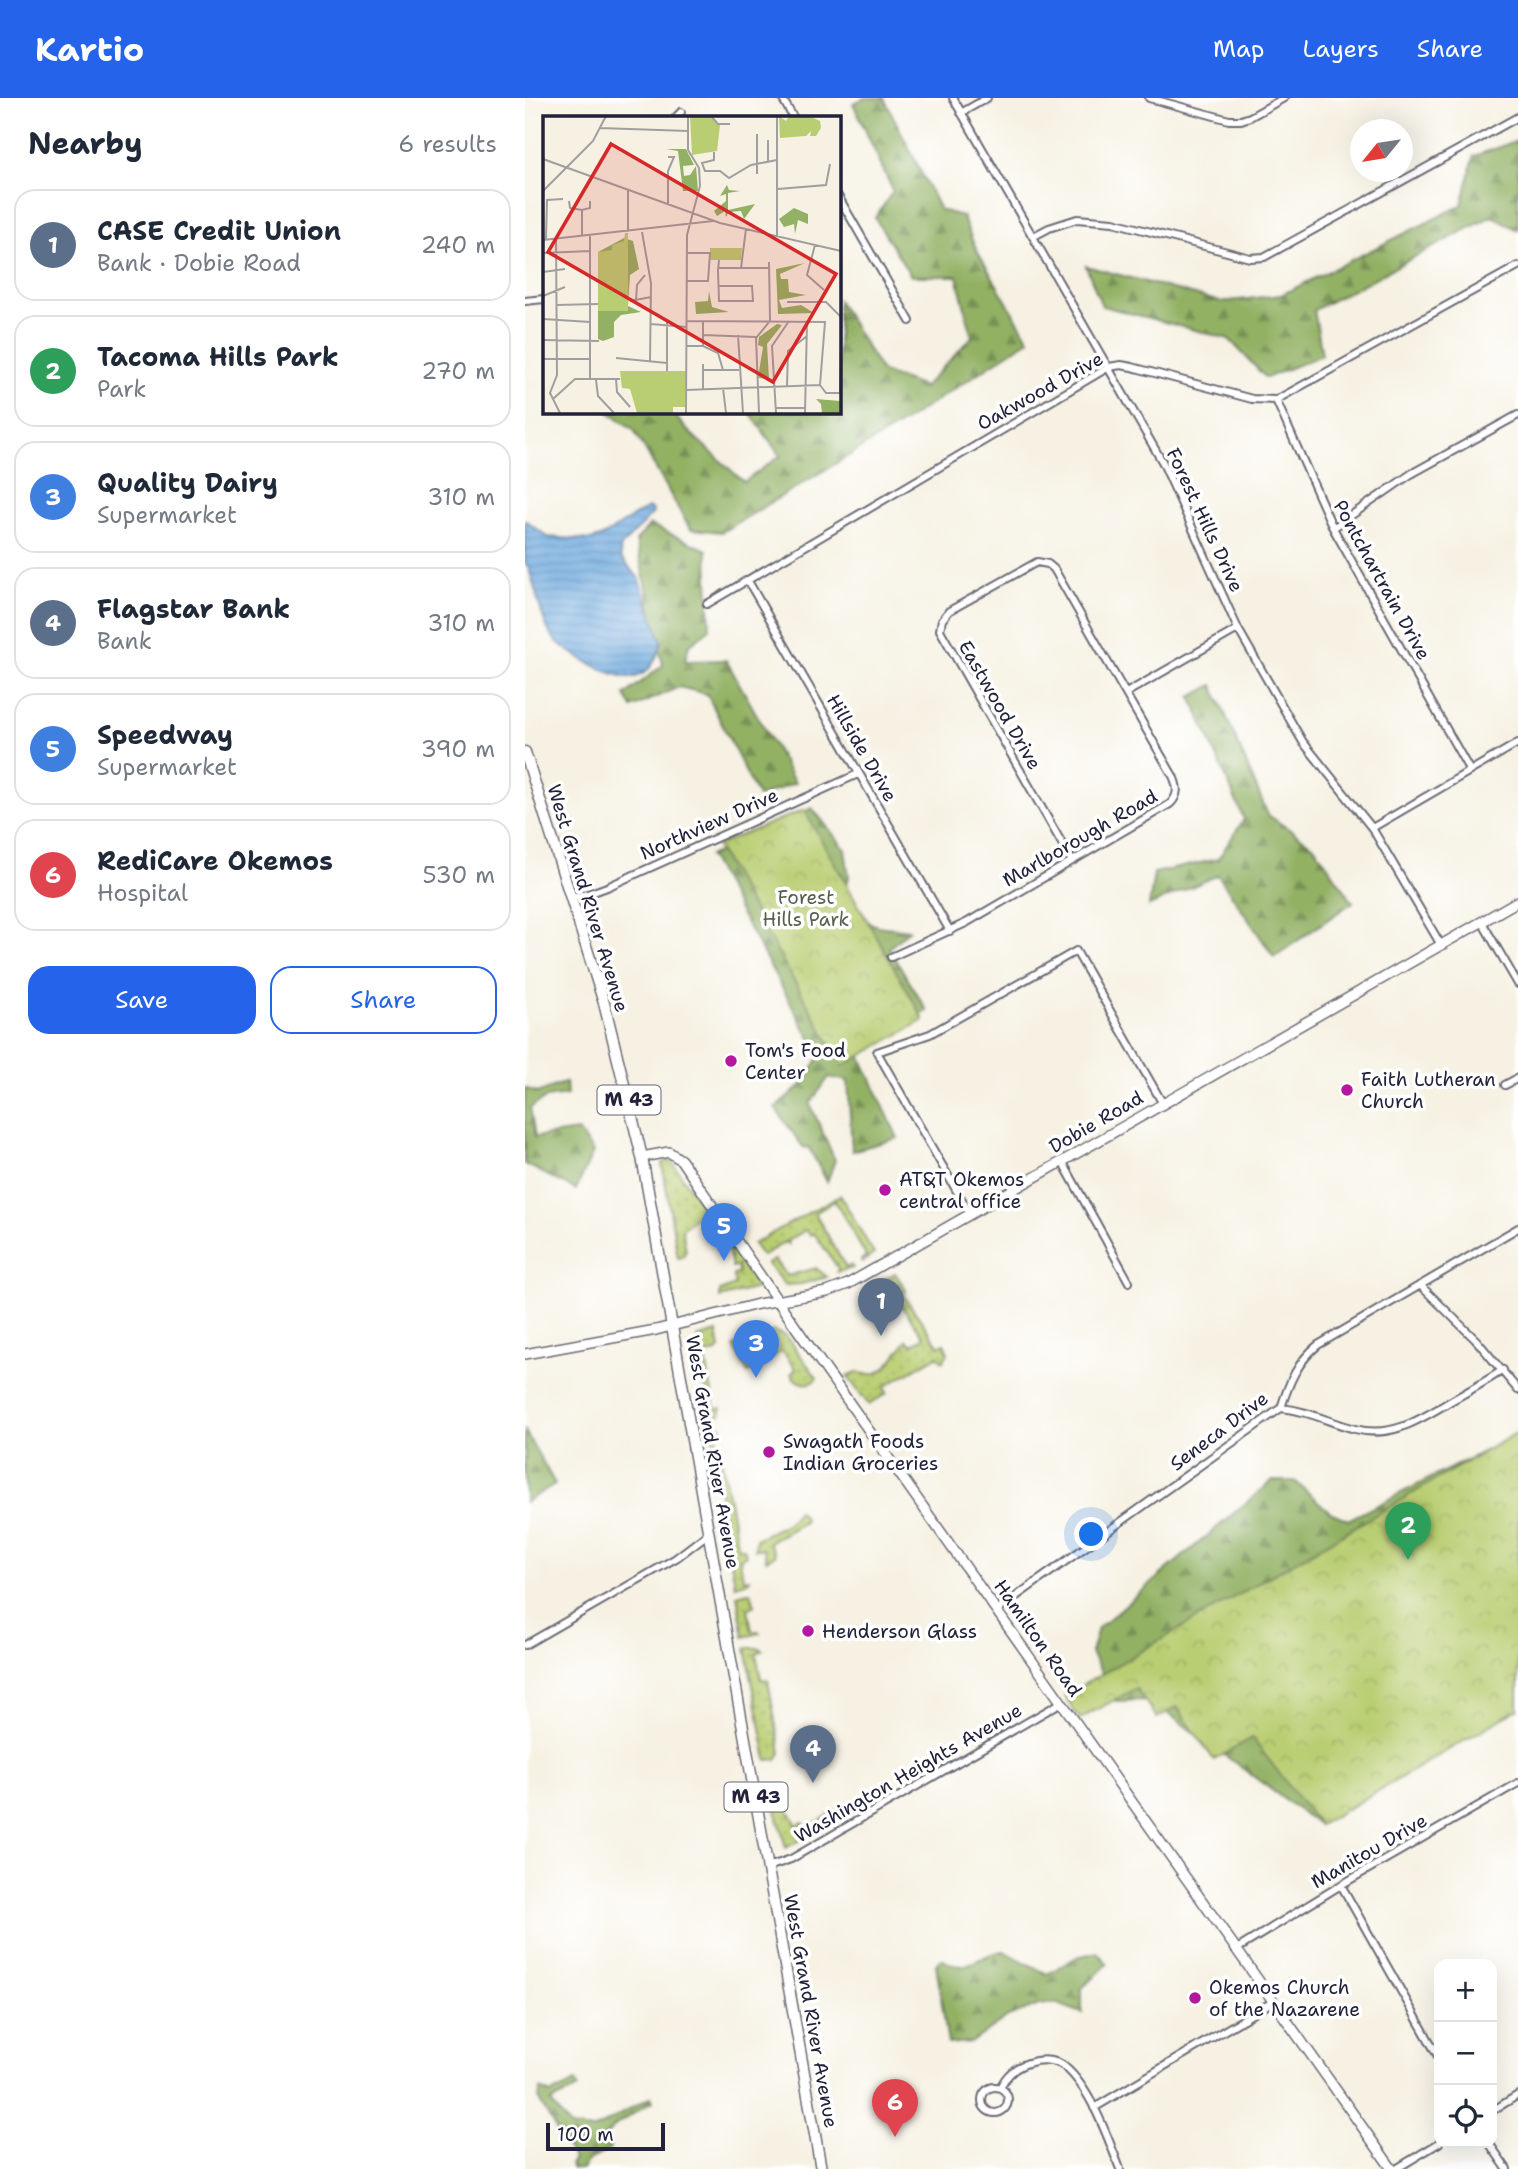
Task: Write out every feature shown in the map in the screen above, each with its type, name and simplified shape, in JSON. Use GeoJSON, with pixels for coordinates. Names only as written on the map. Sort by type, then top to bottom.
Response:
{"type":"FeatureCollection","features":[{"type":"Feature","properties":{"kind":"main road","name":"West Grand River Avenue"},"geometry":{"type":"LineString","coordinates":[[525,752],[604,1003],[642,1157],[821,2169]]}},
{"type":"Feature","properties":{"kind":"street"},"geometry":{"type":"LineString","coordinates":[[782,98],[792,116]]}},
{"type":"Feature","properties":{"kind":"street","name":"Forest Hills Drive"},"geometry":{"type":"LineString","coordinates":[[953,98],[1163,463],[1238,629],[1303,742],[1372,828],[1441,945]]}},
{"type":"Feature","properties":{"kind":"street"},"geometry":{"type":"LineString","coordinates":[[961,113],[987,98]]}},
{"type":"Feature","properties":{"kind":"street"},"geometry":{"type":"LineString","coordinates":[[1149,98],[1229,120],[1241,120],[1284,98]]}},
{"type":"Feature","properties":{"kind":"street"},"geometry":{"type":"LineString","coordinates":[[1034,236],[1077,219],[1114,222],[1250,258],[1264,257],[1518,117]]}},
{"type":"Feature","properties":{"kind":"street"},"geometry":{"type":"LineString","coordinates":[[840,199],[910,321]]}},
{"type":"Feature","properties":{"kind":"street"},"geometry":{"type":"LineString","coordinates":[[1276,400],[1518,266]]}},
{"type":"Feature","properties":{"kind":"street"},"geometry":{"type":"LineString","coordinates":[[525,301],[543,299]]}},
{"type":"Feature","properties":{"kind":"street","name":"Oakwood Drive"},"geometry":{"type":"LineString","coordinates":[[707,604],[1109,368],[1132,366],[1252,399],[1276,400]]}},
{"type":"Feature","properties":{"kind":"street","name":"Pontchartrain Drive"},"geometry":{"type":"LineString","coordinates":[[1276,400],[1333,528],[1470,771]]}},
{"type":"Feature","properties":{"kind":"street"},"geometry":{"type":"LineString","coordinates":[[1333,528],[1411,474],[1518,415]]}},
{"type":"Feature","properties":{"kind":"street","name":"Eastwood Drive"},"geometry":{"type":"LineString","coordinates":[[1072,860],[946,644],[940,630],[941,620],[950,611],[1028,566],[1037,562],[1048,564],[1054,569],[1126,693]]}},
{"type":"Feature","properties":{"kind":"street","name":"Hillside Drive"},"geometry":{"type":"LineString","coordinates":[[748,581],[950,931]]}},
{"type":"Feature","properties":{"kind":"street"},"geometry":{"type":"LineString","coordinates":[[1126,693],[1238,629]]}},
{"type":"Feature","properties":{"kind":"street","name":"Marlborough Road"},"geometry":{"type":"LineString","coordinates":[[891,957],[950,931],[1170,804],[1177,791],[1173,776],[1126,693]]}},
{"type":"Feature","properties":{"kind":"street"},"geometry":{"type":"LineString","coordinates":[[1372,828],[1518,743]]}},
{"type":"Feature","properties":{"kind":"street","name":"Northview Drive"},"geometry":{"type":"LineString","coordinates":[[570,897],[598,891],[858,774]]}},
{"type":"Feature","properties":{"kind":"street","name":"Dobie Road"},"geometry":{"type":"LineString","coordinates":[[525,1353],[673,1326],[758,1304],[827,1292],[848,1284],[1518,901]]}},
{"type":"Feature","properties":{"kind":"street"},"geometry":{"type":"LineString","coordinates":[[1482,922],[1518,984]]}},
{"type":"Feature","properties":{"kind":"street"},"geometry":{"type":"LineString","coordinates":[[970,1214],[877,1052],[930,1034],[1076,950],[1163,1104]]}},
{"type":"Feature","properties":{"kind":"street"},"geometry":{"type":"LineString","coordinates":[[1505,1085],[1518,1078]]}},
{"type":"Feature","properties":{"kind":"street","name":"Hamilton Road"},"geometry":{"type":"LineString","coordinates":[[642,1157],[669,1152],[679,1157],[778,1301],[1394,2169]]}},
{"type":"Feature","properties":{"kind":"street"},"geometry":{"type":"LineString","coordinates":[[1062,1161],[1129,1282]]}},
{"type":"Feature","properties":{"kind":"street","name":"Seneca Drive"},"geometry":{"type":"LineString","coordinates":[[997,1610],[1281,1408],[1294,1372],[1311,1350],[1325,1339],[1518,1228]]}},
{"type":"Feature","properties":{"kind":"street"},"geometry":{"type":"LineString","coordinates":[[1420,1285],[1477,1340],[1518,1390]]}},
{"type":"Feature","properties":{"kind":"street"},"geometry":{"type":"LineString","coordinates":[[1281,1408],[1309,1412],[1368,1432],[1391,1431],[1415,1422],[1503,1370]]}},
{"type":"Feature","properties":{"kind":"street"},"geometry":{"type":"LineString","coordinates":[[525,1645],[675,1558],[709,1532]]}},
{"type":"Feature","properties":{"kind":"street","name":"Washington Heights Avenue"},"geometry":{"type":"LineString","coordinates":[[768,1867],[791,1859],[1062,1702]]}},
{"type":"Feature","properties":{"kind":"street","name":"Manitou Drive"},"geometry":{"type":"LineString","coordinates":[[1237,1949],[1341,1885],[1518,1783]]}},
{"type":"Feature","properties":{"kind":"street"},"geometry":{"type":"LineString","coordinates":[[1341,1885],[1434,2049]]}},
{"type":"Feature","properties":{"kind":"street"},"geometry":{"type":"LineString","coordinates":[[1094,2108],[1274,2001]]}},
{"type":"Feature","properties":{"kind":"street"},"geometry":{"type":"LineString","coordinates":[[1000,2088],[1010,2073],[1020,2066],[1037,2061],[1049,2061],[1064,2066],[1094,2108],[1120,2169]]}},
{"type":"Feature","properties":{"kind":"street"},"geometry":{"type":"LineString","coordinates":[[990,2088],[1000,2088],[1007,2096],[1006,2106],[998,2113],[988,2112],[983,2106],[982,2095],[990,2088]]}},
{"type":"Feature","properties":{"kind":"street"},"geometry":{"type":"LineString","coordinates":[[1497,2108],[1518,2095]]}},
{"type":"Feature","properties":{"kind":"street"},"geometry":{"type":"LineString","coordinates":[[1394,2169],[1434,2146]]}},
{"type":"Feature","properties":{"kind":"street"},"geometry":{"type":"LineString","coordinates":[[1492,2148],[1507,2169]]}},
{"type":"Feature","properties":{"kind":"green space"},"geometry":{"type":"Polygon","coordinates":[[[865,98],[884,98],[940,210],[962,216],[976,249],[1029,340],[893,429],[722,532],[690,529],[634,430],[611,413],[673,413],[687,430],[744,482],[780,456],[750,413],[840,413],[840,304],[882,372],[924,387],[972,337],[957,276],[911,276],[875,218],[893,191],[853,103],[865,98]]]}},
{"type":"Feature","properties":{"kind":"green space"},"geometry":{"type":"Polygon","coordinates":[[[1516,141],[1518,230],[1492,216],[1314,310],[1322,355],[1266,378],[1229,339],[1102,306],[1086,266],[1221,302],[1281,295],[1462,205],[1474,156],[1516,141]]]}},
{"type":"Feature","properties":{"kind":"green space"},"geometry":{"type":"Polygon","coordinates":[[[650,525],[707,550],[710,629],[689,645],[685,661],[726,660],[795,783],[758,797],[707,694],[679,687],[632,708],[625,695],[663,665],[636,541],[650,525]]]}},
{"type":"Feature","properties":{"kind":"green space"},"geometry":{"type":"Polygon","coordinates":[[[1213,685],[1268,815],[1314,846],[1353,902],[1274,957],[1218,875],[1149,906],[1154,873],[1218,859],[1244,819],[1191,697],[1213,685]]]}},
{"type":"Feature","properties":{"kind":"green space","name":"Forest Hills Park"},"geometry":{"type":"Polygon","coordinates":[[[812,808],[845,849],[849,877],[841,910],[877,926],[909,930],[889,948],[927,1011],[858,1051],[898,1138],[852,1151],[848,1081],[829,1077],[810,1104],[835,1160],[827,1182],[809,1148],[803,1147],[775,1108],[803,1084],[820,1056],[709,856],[812,808]]]}},
{"type":"Feature","properties":{"kind":"green space","name":"Forest Hills Park"},"geometry":{"type":"Polygon","coordinates":[[[804,810],[924,1020],[843,1066],[716,845],[804,810]]]}},
{"type":"Feature","properties":{"kind":"green space"},"geometry":{"type":"Polygon","coordinates":[[[566,1082],[567,1095],[546,1098],[530,1108],[535,1137],[578,1131],[593,1152],[576,1190],[525,1164],[525,1088],[537,1093],[566,1082]]]}},
{"type":"Feature","properties":{"kind":"green space"},"geometry":{"type":"Polygon","coordinates":[[[668,1160],[702,1205],[701,1211],[682,1229],[686,1251],[678,1258],[662,1163],[668,1160]]]}},
{"type":"Feature","properties":{"kind":"green space"},"geometry":{"type":"Polygon","coordinates":[[[840,1195],[874,1254],[862,1262],[866,1256],[835,1201],[815,1213],[846,1268],[851,1265],[853,1268],[837,1272],[838,1268],[814,1233],[810,1235],[806,1230],[787,1241],[788,1244],[785,1242],[762,1256],[753,1244],[840,1195]]]}},
{"type":"Feature","properties":{"kind":"green space"},"geometry":{"type":"Polygon","coordinates":[[[707,1221],[713,1222],[757,1288],[720,1298],[720,1291],[735,1285],[733,1275],[738,1274],[737,1266],[732,1267],[728,1249],[724,1250],[706,1225],[702,1229],[702,1225],[707,1221]]]}},
{"type":"Feature","properties":{"kind":"green space"},"geometry":{"type":"Polygon","coordinates":[[[774,1260],[787,1276],[816,1268],[827,1277],[785,1285],[767,1264],[774,1260]]]}},
{"type":"Feature","properties":{"kind":"green space"},"geometry":{"type":"Polygon","coordinates":[[[895,1273],[906,1290],[903,1295],[939,1346],[944,1343],[948,1353],[943,1361],[937,1356],[884,1387],[887,1393],[869,1405],[847,1376],[857,1372],[874,1374],[880,1371],[907,1340],[912,1345],[924,1337],[883,1280],[895,1273]]]}},
{"type":"Feature","properties":{"kind":"green space"},"geometry":{"type":"Polygon","coordinates":[[[773,1331],[786,1336],[817,1378],[814,1381],[803,1383],[793,1377],[791,1374],[796,1369],[782,1351],[748,1373],[734,1347],[738,1344],[740,1347],[744,1345],[746,1349],[742,1351],[750,1364],[773,1350],[766,1337],[773,1331]]]}},
{"type":"Feature","properties":{"kind":"green space"},"geometry":{"type":"Polygon","coordinates":[[[717,1332],[720,1349],[705,1354],[715,1409],[722,1408],[720,1415],[710,1416],[697,1338],[717,1332]]]}},
{"type":"Feature","properties":{"kind":"green space"},"geometry":{"type":"Polygon","coordinates":[[[721,1426],[723,1429],[716,1431],[738,1548],[744,1548],[746,1555],[740,1559],[743,1578],[750,1579],[735,1585],[713,1449],[712,1428],[721,1426]]]}},
{"type":"Feature","properties":{"kind":"green space"},"geometry":{"type":"Polygon","coordinates":[[[525,1431],[555,1484],[525,1502],[525,1431]]]}},
{"type":"Feature","properties":{"kind":"green space"},"geometry":{"type":"Polygon","coordinates":[[[1518,1432],[1518,1709],[1319,1825],[1252,1738],[1214,1760],[1177,1707],[1157,1718],[1136,1688],[1080,1719],[1064,1696],[1518,1432]]]}},
{"type":"Feature","properties":{"kind":"green space"},"geometry":{"type":"Polygon","coordinates":[[[1518,1434],[1518,1709],[1319,1825],[1150,1700],[1116,1701],[1091,1653],[1098,1628],[1272,1481],[1295,1481],[1330,1512],[1348,1520],[1518,1434]]]}},
{"type":"Feature","properties":{"kind":"green space"},"geometry":{"type":"Polygon","coordinates":[[[798,1511],[805,1519],[804,1522],[769,1542],[775,1555],[766,1560],[764,1549],[755,1549],[756,1539],[788,1523],[798,1511]]]}},
{"type":"Feature","properties":{"kind":"green space"},"geometry":{"type":"Polygon","coordinates":[[[751,1593],[755,1605],[748,1609],[752,1631],[760,1633],[744,1637],[737,1595],[751,1593]]]}},
{"type":"Feature","properties":{"kind":"green space"},"geometry":{"type":"Polygon","coordinates":[[[746,1648],[763,1650],[756,1654],[761,1679],[768,1680],[781,1753],[777,1759],[767,1760],[746,1648]]]}},
{"type":"Feature","properties":{"kind":"green space"},"geometry":{"type":"Polygon","coordinates":[[[784,1803],[797,1825],[803,1822],[807,1828],[845,1806],[848,1813],[786,1848],[775,1806],[784,1803]]]}},
{"type":"Feature","properties":{"kind":"green space"},"geometry":{"type":"Polygon","coordinates":[[[1004,1951],[1047,1974],[1077,1957],[1097,1952],[1108,1964],[1082,1988],[1082,2013],[1055,2003],[1039,2005],[1008,2017],[972,2042],[948,2044],[936,1964],[942,1959],[950,1964],[965,1965],[1004,1951]]]}},
{"type":"Feature","properties":{"kind":"green space"},"geometry":{"type":"Polygon","coordinates":[[[575,2082],[578,2088],[551,2102],[570,2127],[593,2130],[651,2097],[653,2101],[617,2124],[606,2135],[610,2149],[586,2162],[583,2169],[573,2169],[570,2164],[574,2160],[539,2100],[540,2089],[551,2094],[575,2082]]]}},
{"type":"Feature","properties":{"kind":"water"},"geometry":{"type":"Polygon","coordinates":[[[647,508],[653,513],[620,548],[621,558],[638,577],[662,642],[654,662],[647,670],[638,676],[629,677],[592,665],[567,650],[552,636],[525,563],[525,520],[548,537],[591,540],[603,536],[647,508]]]}},
{"type":"Feature","properties":{"kind":"place","name":"Tom's Food Center"},"geometry":{"type":"Point","coordinates":[731,1061]}},
{"type":"Feature","properties":{"kind":"place","name":"Faith Lutheran Church"},"geometry":{"type":"Point","coordinates":[1347,1090]}},
{"type":"Feature","properties":{"kind":"place","name":"AT&T Okemos central office"},"geometry":{"type":"Point","coordinates":[885,1190]}},
{"type":"Feature","properties":{"kind":"place","name":"Speedway"},"geometry":{"type":"Point","coordinates":[724,1261]}},
{"type":"Feature","properties":{"kind":"place","name":"CASE Credit Union"},"geometry":{"type":"Point","coordinates":[881,1336]}},
{"type":"Feature","properties":{"kind":"place","name":"Quality Dairy"},"geometry":{"type":"Point","coordinates":[756,1378]}},
{"type":"Feature","properties":{"kind":"place","name":"Swagath Foods Indian Groceries"},"geometry":{"type":"Point","coordinates":[769,1452]}},
{"type":"Feature","properties":{"kind":"place","name":"Tacoma Hills Park"},"geometry":{"type":"Point","coordinates":[1408,1560]}},
{"type":"Feature","properties":{"kind":"place","name":"Henderson Glass"},"geometry":{"type":"Point","coordinates":[808,1631]}},
{"type":"Feature","properties":{"kind":"place","name":"Flagstar Bank"},"geometry":{"type":"Point","coordinates":[813,1783]}},
{"type":"Feature","properties":{"kind":"place","name":"Okemos Church of the Nazarene"},"geometry":{"type":"Point","coordinates":[1195,1998]}},
{"type":"Feature","properties":{"kind":"place","name":"RediCare Okemos"},"geometry":{"type":"Point","coordinates":[895,2137]}}]}
